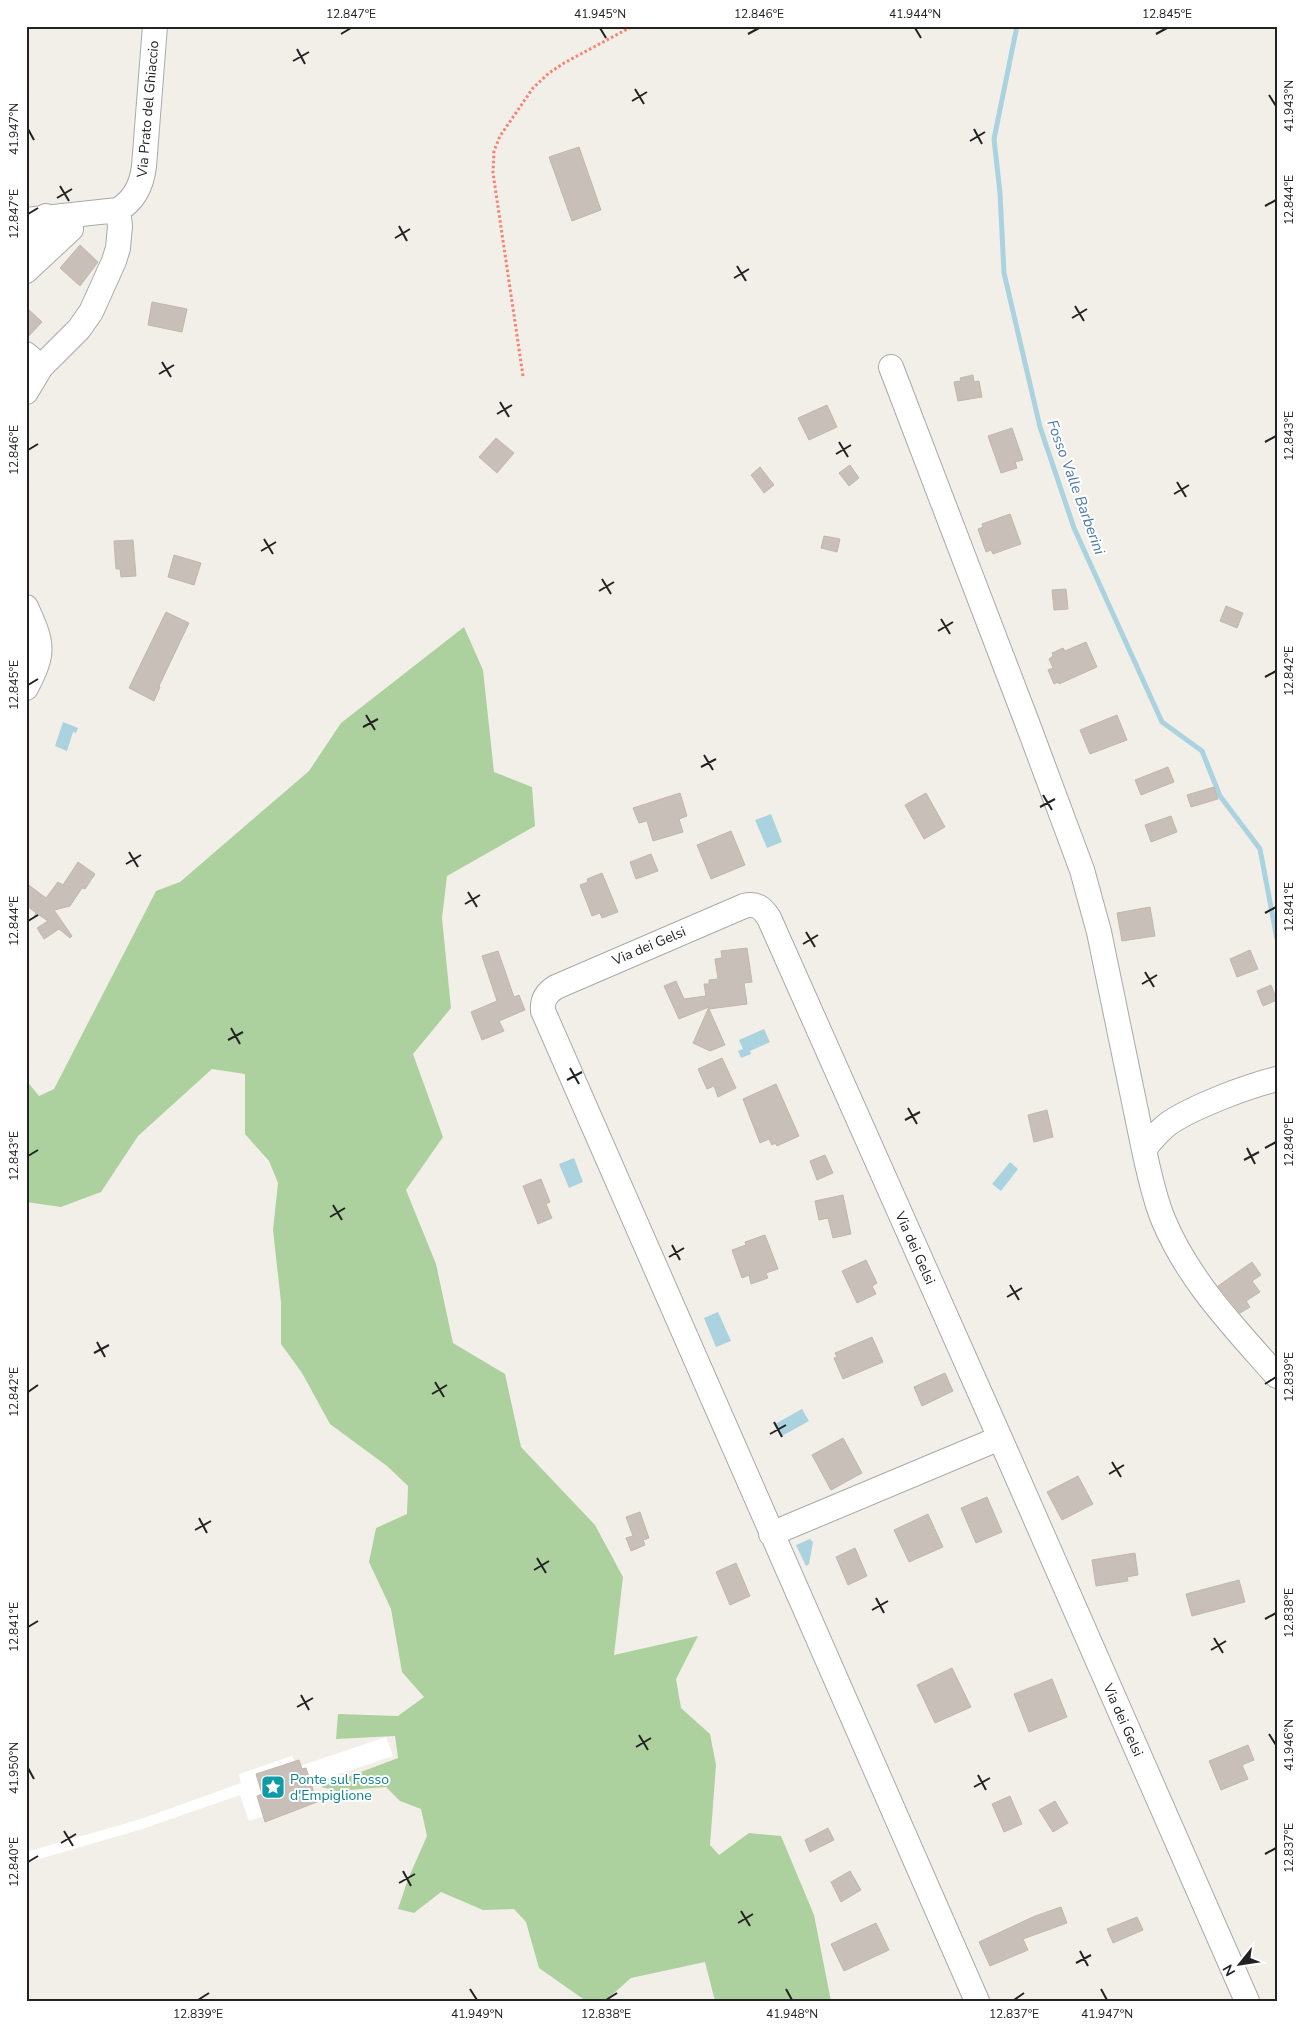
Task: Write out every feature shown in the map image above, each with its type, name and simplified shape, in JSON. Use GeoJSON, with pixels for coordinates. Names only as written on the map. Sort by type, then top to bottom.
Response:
{"type":"FeatureCollection","features":[{"type":"Feature","properties":{"kind":"street","name":"Via Prato del Ghiaccio"},"geometry":{"type":"LineString","coordinates":[[118,210],[132,199],[143,178],[155,26]]}},
{"type":"Feature","properties":{"kind":"street"},"geometry":{"type":"LineString","coordinates":[[26,251],[39,233],[36,218],[118,210],[120,234],[117,254],[91,312],[84,324],[34,361],[26,392]]}},
{"type":"Feature","properties":{"kind":"street"},"geometry":{"type":"LineString","coordinates":[[26,271],[71,229]]}},
{"type":"Feature","properties":{"kind":"street"},"geometry":{"type":"LineString","coordinates":[[891,367],[1032,733],[1082,870],[1102,947],[1144,1150],[1158,1206],[1179,1253],[1208,1295],[1277,1376]]}},
{"type":"Feature","properties":{"kind":"street"},"geometry":{"type":"LineString","coordinates":[[26,607],[37,632],[41,650],[37,666],[26,688]]}},
{"type":"Feature","properties":{"kind":"street","name":"Via dei Gelsi"},"geometry":{"type":"LineString","coordinates":[[977,2001],[544,1016],[542,1005],[546,994],[556,987],[739,907],[750,904],[761,908],[769,918],[1247,2001]]}},
{"type":"Feature","properties":{"kind":"street"},"geometry":{"type":"LineString","coordinates":[[1144,1150],[1166,1126],[1181,1117],[1234,1093],[1277,1079]]}},
{"type":"Feature","properties":{"kind":"street"},"geometry":{"type":"LineString","coordinates":[[771,1534],[1000,1438]]}},
{"type":"Feature","properties":{"kind":"path"},"geometry":{"type":"LineString","coordinates":[[523,376],[493,173],[494,151],[500,136],[512,116],[534,88],[549,73],[633,26]]}},
{"type":"Feature","properties":{"kind":"green space"},"geometry":{"type":"Polygon","coordinates":[[[464,627],[483,670],[494,772],[532,787],[535,826],[447,876],[442,918],[451,1008],[413,1054],[443,1137],[406,1190],[436,1264],[453,1343],[505,1374],[521,1447],[595,1525],[623,1577],[614,1655],[698,1636],[676,1679],[681,1708],[710,1734],[716,1765],[710,1845],[719,1855],[749,1833],[781,1836],[814,1915],[831,2001],[715,2001],[705,1962],[631,1978],[605,2001],[586,2001],[539,1968],[526,1922],[514,1909],[483,1910],[441,1892],[414,1913],[398,1909],[408,1879],[427,1836],[421,1809],[400,1801],[386,1787],[337,1791],[321,1787],[398,1758],[395,1736],[336,1739],[338,1714],[398,1716],[424,1697],[402,1672],[391,1609],[369,1562],[376,1528],[407,1514],[408,1486],[387,1466],[330,1424],[302,1373],[281,1344],[281,1302],[273,1230],[278,1183],[269,1161],[245,1134],[245,1074],[212,1069],[138,1136],[101,1192],[61,1207],[26,1202],[26,1080],[39,1096],[54,1089],[156,891],[180,882],[309,771],[341,723],[464,627]]]}},
{"type":"Feature","properties":{"kind":"water"},"geometry":{"type":"Polygon","coordinates":[[[63,722],[78,728],[76,733],[73,732],[67,751],[55,746],[63,722]]]}},
{"type":"Feature","properties":{"kind":"water"},"geometry":{"type":"Polygon","coordinates":[[[771,814],[782,842],[767,848],[755,820],[771,814]]]}},
{"type":"Feature","properties":{"kind":"water"},"geometry":{"type":"Polygon","coordinates":[[[764,1029],[770,1042],[750,1051],[751,1054],[741,1058],[738,1051],[743,1049],[739,1040],[764,1029]]]}},
{"type":"Feature","properties":{"kind":"water"},"geometry":{"type":"Polygon","coordinates":[[[574,1158],[583,1182],[569,1188],[559,1164],[574,1158]]]}},
{"type":"Feature","properties":{"kind":"water"},"geometry":{"type":"Polygon","coordinates":[[[1010,1162],[1018,1169],[1001,1191],[992,1184],[1010,1162]]]}},
{"type":"Feature","properties":{"kind":"water"},"geometry":{"type":"Polygon","coordinates":[[[718,1312],[731,1341],[716,1347],[704,1318],[718,1312]]]}},
{"type":"Feature","properties":{"kind":"water"},"geometry":{"type":"Polygon","coordinates":[[[802,1409],[809,1421],[782,1436],[775,1424],[802,1409]]]}},
{"type":"Feature","properties":{"kind":"water"},"geometry":{"type":"Polygon","coordinates":[[[810,1539],[813,1542],[809,1564],[806,1566],[796,1545],[810,1539]]]}},
{"type":"Feature","properties":{"kind":"pier"},"geometry":{"type":"Polygon","coordinates":[[[386,1737],[393,1756],[303,1786],[308,1801],[249,1821],[240,1795],[142,1829],[26,1863],[26,1852],[138,1820],[241,1783],[239,1774],[292,1756],[297,1767],[386,1737]]]}},
{"type":"Feature","properties":{"kind":"building"},"geometry":{"type":"Polygon","coordinates":[[[579,147],[601,210],[572,221],[549,157],[579,147]]]}},
{"type":"Feature","properties":{"kind":"building"},"geometry":{"type":"Polygon","coordinates":[[[80,245],[98,262],[80,286],[60,268],[80,245]]]}},
{"type":"Feature","properties":{"kind":"building"},"geometry":{"type":"Polygon","coordinates":[[[152,302],[187,309],[182,332],[148,325],[152,302]]]}},
{"type":"Feature","properties":{"kind":"building"},"geometry":{"type":"Polygon","coordinates":[[[26,307],[42,322],[26,339],[26,307]]]}},
{"type":"Feature","properties":{"kind":"building"},"geometry":{"type":"Polygon","coordinates":[[[973,375],[974,382],[979,381],[982,397],[958,401],[954,382],[961,381],[960,378],[973,375]]]}},
{"type":"Feature","properties":{"kind":"building"},"geometry":{"type":"Polygon","coordinates":[[[827,405],[837,427],[809,440],[798,418],[827,405]]]}},
{"type":"Feature","properties":{"kind":"building"},"geometry":{"type":"Polygon","coordinates":[[[1012,428],[1023,460],[1015,462],[1017,468],[1001,473],[988,436],[1012,428]]]}},
{"type":"Feature","properties":{"kind":"building"},"geometry":{"type":"Polygon","coordinates":[[[496,438],[514,453],[497,473],[479,457],[496,438]]]}},
{"type":"Feature","properties":{"kind":"building"},"geometry":{"type":"Polygon","coordinates":[[[850,465],[859,478],[849,486],[839,473],[850,465]]]}},
{"type":"Feature","properties":{"kind":"building"},"geometry":{"type":"Polygon","coordinates":[[[760,467],[774,485],[764,493],[751,475],[760,467]]]}},
{"type":"Feature","properties":{"kind":"building"},"geometry":{"type":"Polygon","coordinates":[[[1010,514],[1021,544],[993,554],[991,550],[986,552],[978,529],[983,527],[982,524],[1010,514]]]}},
{"type":"Feature","properties":{"kind":"building"},"geometry":{"type":"Polygon","coordinates":[[[824,536],[840,539],[837,552],[821,548],[824,536]]]}},
{"type":"Feature","properties":{"kind":"building"},"geometry":{"type":"Polygon","coordinates":[[[133,540],[136,576],[121,577],[120,569],[116,569],[114,541],[133,540]]]}},
{"type":"Feature","properties":{"kind":"building"},"geometry":{"type":"Polygon","coordinates":[[[174,555],[201,563],[194,585],[168,577],[174,555]]]}},
{"type":"Feature","properties":{"kind":"building"},"geometry":{"type":"Polygon","coordinates":[[[1066,589],[1068,609],[1054,610],[1052,590],[1066,589]]]}},
{"type":"Feature","properties":{"kind":"building"},"geometry":{"type":"Polygon","coordinates":[[[1226,606],[1243,613],[1237,628],[1220,621],[1226,606]]]}},
{"type":"Feature","properties":{"kind":"building"},"geometry":{"type":"Polygon","coordinates":[[[166,612],[189,623],[159,686],[154,701],[129,688],[166,612]]]}},
{"type":"Feature","properties":{"kind":"building"},"geometry":{"type":"Polygon","coordinates":[[[1086,642],[1097,667],[1059,684],[1058,682],[1054,684],[1048,670],[1053,668],[1049,659],[1053,656],[1052,653],[1063,648],[1065,651],[1086,642]]]}},
{"type":"Feature","properties":{"kind":"building"},"geometry":{"type":"Polygon","coordinates":[[[1117,715],[1127,740],[1090,754],[1080,730],[1117,715]]]}},
{"type":"Feature","properties":{"kind":"building"},"geometry":{"type":"Polygon","coordinates":[[[1168,767],[1174,782],[1141,795],[1135,780],[1168,767]]]}},
{"type":"Feature","properties":{"kind":"building"},"geometry":{"type":"Polygon","coordinates":[[[1214,787],[1218,799],[1191,807],[1187,795],[1214,787]]]}},
{"type":"Feature","properties":{"kind":"building"},"geometry":{"type":"Polygon","coordinates":[[[680,793],[687,816],[679,819],[683,832],[653,841],[647,821],[639,823],[633,808],[680,793]]]}},
{"type":"Feature","properties":{"kind":"building"},"geometry":{"type":"Polygon","coordinates":[[[926,793],[945,827],[924,839],[905,805],[926,793]]]}},
{"type":"Feature","properties":{"kind":"building"},"geometry":{"type":"Polygon","coordinates":[[[1171,816],[1177,832],[1151,842],[1145,825],[1171,816]]]}},
{"type":"Feature","properties":{"kind":"building"},"geometry":{"type":"Polygon","coordinates":[[[731,831],[745,865],[711,879],[697,845],[731,831]]]}},
{"type":"Feature","properties":{"kind":"building"},"geometry":{"type":"Polygon","coordinates":[[[651,854],[658,871],[636,879],[630,862],[651,854]]]}},
{"type":"Feature","properties":{"kind":"building"},"geometry":{"type":"Polygon","coordinates":[[[78,862],[95,874],[85,889],[82,888],[70,906],[54,910],[72,936],[70,938],[59,929],[44,939],[37,928],[48,921],[39,915],[34,917],[36,913],[26,905],[26,883],[46,898],[58,882],[63,885],[78,862]]]}},
{"type":"Feature","properties":{"kind":"building"},"geometry":{"type":"Polygon","coordinates":[[[602,873],[618,912],[602,918],[600,913],[592,916],[580,885],[588,882],[587,879],[602,873]]]}},
{"type":"Feature","properties":{"kind":"building"},"geometry":{"type":"Polygon","coordinates":[[[1150,907],[1155,936],[1122,941],[1117,913],[1150,907]]]}},
{"type":"Feature","properties":{"kind":"building"},"geometry":{"type":"Polygon","coordinates":[[[747,948],[752,982],[744,983],[747,1004],[709,1009],[725,1045],[710,1051],[693,1043],[709,1007],[679,1019],[664,986],[676,981],[684,999],[706,996],[704,984],[709,984],[709,980],[718,979],[715,959],[722,958],[721,951],[747,948]]]}},
{"type":"Feature","properties":{"kind":"building"},"geometry":{"type":"Polygon","coordinates":[[[1250,950],[1258,969],[1237,977],[1230,959],[1250,950]]]}},
{"type":"Feature","properties":{"kind":"building"},"geometry":{"type":"Polygon","coordinates":[[[498,951],[514,997],[519,995],[525,1010],[499,1021],[504,1031],[482,1040],[471,1012],[497,1001],[482,956],[498,951]]]}},
{"type":"Feature","properties":{"kind":"building"},"geometry":{"type":"Polygon","coordinates":[[[1271,985],[1277,1000],[1263,1006],[1257,991],[1271,985]]]}},
{"type":"Feature","properties":{"kind":"building"},"geometry":{"type":"Polygon","coordinates":[[[722,1058],[736,1088],[718,1097],[714,1086],[707,1089],[698,1069],[722,1058]]]}},
{"type":"Feature","properties":{"kind":"building"},"geometry":{"type":"Polygon","coordinates":[[[776,1084],[799,1136],[777,1146],[775,1143],[772,1145],[769,1139],[760,1143],[743,1099],[776,1084]]]}},
{"type":"Feature","properties":{"kind":"building"},"geometry":{"type":"Polygon","coordinates":[[[1047,1110],[1053,1137],[1034,1142],[1028,1115],[1047,1110]]]}},
{"type":"Feature","properties":{"kind":"building"},"geometry":{"type":"Polygon","coordinates":[[[825,1155],[833,1173],[817,1180],[810,1161],[825,1155]]]}},
{"type":"Feature","properties":{"kind":"building"},"geometry":{"type":"Polygon","coordinates":[[[541,1179],[550,1202],[546,1204],[552,1218],[538,1224],[523,1186],[541,1179]]]}},
{"type":"Feature","properties":{"kind":"building"},"geometry":{"type":"Polygon","coordinates":[[[843,1195],[851,1234],[833,1238],[828,1218],[819,1220],[815,1201],[843,1195]]]}},
{"type":"Feature","properties":{"kind":"building"},"geometry":{"type":"Polygon","coordinates":[[[765,1235],[778,1269],[766,1273],[768,1278],[751,1284],[749,1275],[742,1278],[732,1250],[746,1245],[745,1242],[765,1235]]]}},
{"type":"Feature","properties":{"kind":"building"},"geometry":{"type":"Polygon","coordinates":[[[866,1260],[877,1283],[872,1286],[876,1294],[857,1303],[842,1271],[866,1260]]]}},
{"type":"Feature","properties":{"kind":"building"},"geometry":{"type":"Polygon","coordinates":[[[1252,1262],[1261,1275],[1252,1281],[1260,1292],[1246,1301],[1250,1307],[1240,1313],[1218,1286],[1252,1262]]]}},
{"type":"Feature","properties":{"kind":"building"},"geometry":{"type":"Polygon","coordinates":[[[872,1337],[883,1362],[843,1379],[834,1358],[837,1357],[835,1353],[872,1337]]]}},
{"type":"Feature","properties":{"kind":"building"},"geometry":{"type":"Polygon","coordinates":[[[945,1373],[953,1391],[922,1406],[914,1387],[945,1373]]]}},
{"type":"Feature","properties":{"kind":"building"},"geometry":{"type":"Polygon","coordinates":[[[843,1438],[862,1473],[831,1490],[812,1455],[843,1438]]]}},
{"type":"Feature","properties":{"kind":"building"},"geometry":{"type":"Polygon","coordinates":[[[1078,1476],[1093,1504],[1062,1520],[1047,1492],[1078,1476]]]}},
{"type":"Feature","properties":{"kind":"building"},"geometry":{"type":"Polygon","coordinates":[[[987,1497],[1002,1532],[976,1543],[961,1508],[987,1497]]]}},
{"type":"Feature","properties":{"kind":"building"},"geometry":{"type":"Polygon","coordinates":[[[640,1512],[649,1538],[643,1540],[645,1545],[631,1551],[626,1538],[633,1536],[626,1517],[640,1512]]]}},
{"type":"Feature","properties":{"kind":"building"},"geometry":{"type":"Polygon","coordinates":[[[928,1514],[943,1547],[909,1562],[894,1530],[928,1514]]]}},
{"type":"Feature","properties":{"kind":"building"},"geometry":{"type":"Polygon","coordinates":[[[855,1548],[867,1576],[848,1585],[836,1557],[855,1548]]]}},
{"type":"Feature","properties":{"kind":"building"},"geometry":{"type":"Polygon","coordinates":[[[1135,1553],[1138,1575],[1127,1577],[1128,1581],[1096,1586],[1092,1560],[1135,1553]]]}},
{"type":"Feature","properties":{"kind":"building"},"geometry":{"type":"Polygon","coordinates":[[[736,1563],[750,1596],[730,1605],[716,1572],[736,1563]]]}},
{"type":"Feature","properties":{"kind":"building"},"geometry":{"type":"Polygon","coordinates":[[[1239,1580],[1245,1602],[1192,1616],[1186,1594],[1239,1580]]]}},
{"type":"Feature","properties":{"kind":"building"},"geometry":{"type":"Polygon","coordinates":[[[952,1668],[971,1707],[935,1723],[917,1685],[952,1668]]]}},
{"type":"Feature","properties":{"kind":"building"},"geometry":{"type":"Polygon","coordinates":[[[1052,1679],[1067,1717],[1029,1732],[1014,1694],[1052,1679]]]}},
{"type":"Feature","properties":{"kind":"building"},"geometry":{"type":"Polygon","coordinates":[[[1248,1745],[1254,1760],[1242,1765],[1248,1779],[1221,1790],[1209,1761],[1248,1745]]]}},
{"type":"Feature","properties":{"kind":"building","name":"Ponte sul Fosso d'Empiglione"},"geometry":{"type":"Polygon","coordinates":[[[299,1760],[302,1769],[306,1768],[317,1802],[265,1822],[257,1796],[262,1794],[256,1774],[299,1760]]]}},
{"type":"Feature","properties":{"kind":"building"},"geometry":{"type":"Polygon","coordinates":[[[1010,1796],[1022,1824],[1004,1832],[992,1804],[1010,1796]]]}},
{"type":"Feature","properties":{"kind":"building"},"geometry":{"type":"Polygon","coordinates":[[[1055,1801],[1068,1823],[1053,1832],[1039,1810],[1055,1801]]]}},
{"type":"Feature","properties":{"kind":"building"},"geometry":{"type":"Polygon","coordinates":[[[828,1828],[834,1840],[810,1852],[805,1840],[828,1828]]]}},
{"type":"Feature","properties":{"kind":"building"},"geometry":{"type":"Polygon","coordinates":[[[850,1871],[861,1890],[841,1902],[831,1882],[850,1871]]]}},
{"type":"Feature","properties":{"kind":"building"},"geometry":{"type":"Polygon","coordinates":[[[1061,1907],[1067,1923],[1023,1939],[1028,1950],[990,1966],[979,1942],[1035,1916],[1061,1907]]]}},
{"type":"Feature","properties":{"kind":"building"},"geometry":{"type":"Polygon","coordinates":[[[1137,1917],[1143,1930],[1113,1943],[1107,1929],[1137,1917]]]}},
{"type":"Feature","properties":{"kind":"building"},"geometry":{"type":"Polygon","coordinates":[[[876,1923],[889,1950],[844,1971],[831,1944],[876,1923]]]}},
{"type":"Feature","properties":{"kind":"waterway","name":"Fosso Valle Barberini"},"geometry":{"type":"LineString","coordinates":[[1017,26],[994,139],[1000,193],[1004,273],[1040,427],[1074,528],[1162,722],[1202,751],[1220,796],[1260,849],[1277,939]]}},
{"type":"Feature","properties":{"kind":"place","name":"Ponte sul Fosso d'Empiglione"},"geometry":{"type":"Point","coordinates":[273,1787]}}]}
